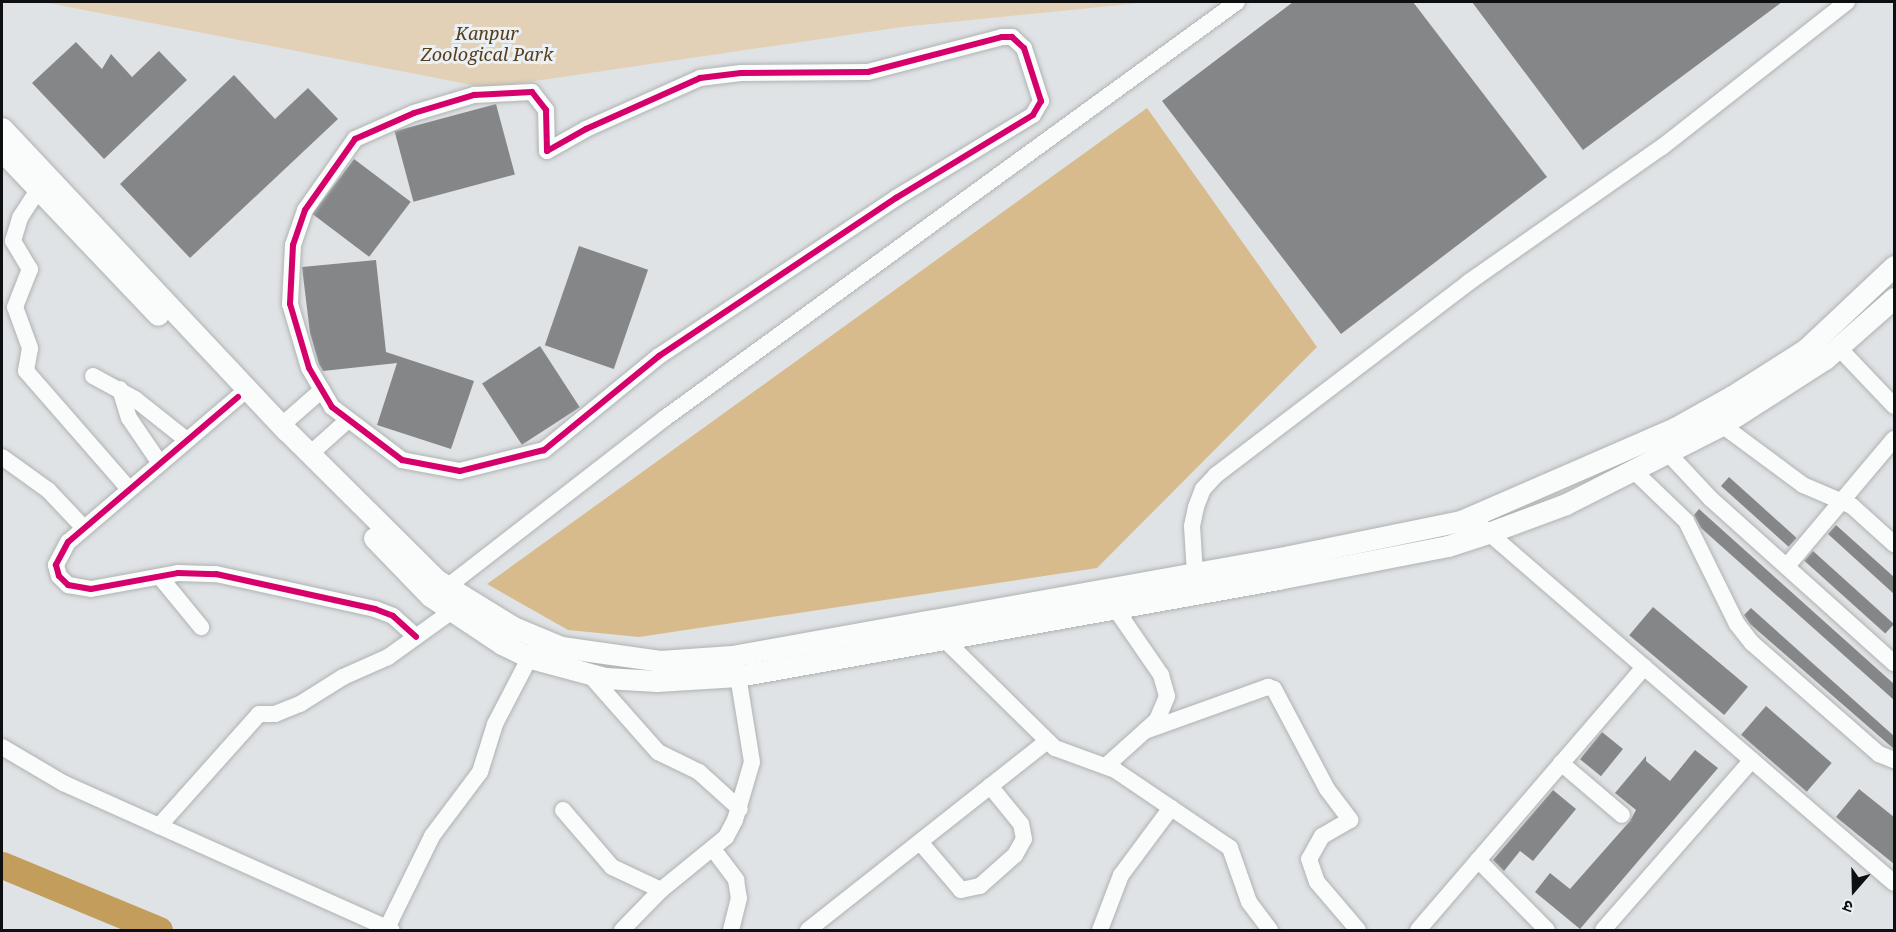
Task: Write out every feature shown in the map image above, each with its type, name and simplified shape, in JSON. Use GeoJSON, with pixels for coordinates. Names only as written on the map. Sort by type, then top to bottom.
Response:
{"type":"FeatureCollection","features":[{"type":"Feature","properties":{"kind":"main road"},"geometry":{"type":"LineString","coordinates":[[2,128],[310,454],[447,587],[513,627],[561,647],[660,661],[732,656],[1195,574],[1371,541],[1472,516],[1665,432],[1732,396],[1806,349],[1894,266]]}},
{"type":"Feature","properties":{"kind":"main road"},"geometry":{"type":"LineString","coordinates":[[2,151],[430,596],[502,644],[531,658],[589,674],[657,681],[738,676],[1425,550],[1488,533],[1566,504],[1722,425],[1839,348],[1894,298]]}},
{"type":"Feature","properties":{"kind":"street"},"geometry":{"type":"LineString","coordinates":[[447,587],[665,418],[1237,2]]}},
{"type":"Feature","properties":{"kind":"street"},"geometry":{"type":"LineString","coordinates":[[1195,574],[1196,507],[1203,489],[1216,475],[1469,282],[1662,147],[1847,2]]}},
{"type":"Feature","properties":{"kind":"street"},"geometry":{"type":"LineString","coordinates":[[1002,37],[1012,37],[1024,48],[1041,100],[1033,115],[896,198],[659,356],[544,450],[460,471],[433,468],[402,460],[332,407],[322,390],[301,350],[289,276],[293,245],[305,210],[355,139],[414,113],[474,95],[532,92],[546,110],[547,152],[586,129],[700,78],[741,73],[868,72],[1002,37]]}},
{"type":"Feature","properties":{"kind":"street"},"geometry":{"type":"LineString","coordinates":[[38,190],[20,218],[13,241],[30,269],[15,307],[30,348],[26,372],[128,488]]}},
{"type":"Feature","properties":{"kind":"street"},"geometry":{"type":"LineString","coordinates":[[1839,348],[1894,406]]}},
{"type":"Feature","properties":{"kind":"street"},"geometry":{"type":"LineString","coordinates":[[93,376],[120,389],[187,440]]}},
{"type":"Feature","properties":{"kind":"street"},"geometry":{"type":"LineString","coordinates":[[120,389],[129,418],[159,462]]}},
{"type":"Feature","properties":{"kind":"street"},"geometry":{"type":"LineString","coordinates":[[282,425],[322,390]]}},
{"type":"Feature","properties":{"kind":"street"},"geometry":{"type":"LineString","coordinates":[[238,397],[128,488],[84,528],[60,552],[56,565],[59,576],[68,585],[99,589],[191,572],[216,574],[375,609],[393,616],[416,637]]}},
{"type":"Feature","properties":{"kind":"street"},"geometry":{"type":"LineString","coordinates":[[310,454],[348,420]]}},
{"type":"Feature","properties":{"kind":"street"},"geometry":{"type":"LineString","coordinates":[[1722,425],[1803,485],[1843,501],[1894,544]]}},
{"type":"Feature","properties":{"kind":"street"},"geometry":{"type":"LineString","coordinates":[[1787,566],[1894,439]]}},
{"type":"Feature","properties":{"kind":"street"},"geometry":{"type":"LineString","coordinates":[[1667,452],[1711,499],[1894,663]]}},
{"type":"Feature","properties":{"kind":"street"},"geometry":{"type":"LineString","coordinates":[[2,457],[48,490],[84,528]]}},
{"type":"Feature","properties":{"kind":"street"},"geometry":{"type":"LineString","coordinates":[[1634,471],[1686,521],[1747,639],[1879,754],[1894,760]]}},
{"type":"Feature","properties":{"kind":"street"},"geometry":{"type":"LineString","coordinates":[[1472,516],[1488,533],[1894,883]]}},
{"type":"Feature","properties":{"kind":"street"},"geometry":{"type":"LineString","coordinates":[[160,577],[201,627]]}},
{"type":"Feature","properties":{"kind":"street"},"geometry":{"type":"LineString","coordinates":[[1107,765],[1144,731],[1164,708],[1165,686],[1115,608]]}},
{"type":"Feature","properties":{"kind":"street"},"geometry":{"type":"LineString","coordinates":[[159,826],[259,714],[275,714],[294,707],[343,677],[388,657],[452,612]]}},
{"type":"Feature","properties":{"kind":"street"},"geometry":{"type":"LineString","coordinates":[[2,747],[63,783],[389,929],[432,836],[480,772],[495,724],[531,658],[539,638]]}},
{"type":"Feature","properties":{"kind":"street"},"geometry":{"type":"LineString","coordinates":[[944,639],[1047,741],[1063,752],[1107,765],[1230,848],[1249,902],[1270,930]]}},
{"type":"Feature","properties":{"kind":"street"},"geometry":{"type":"LineString","coordinates":[[1425,928],[1478,860],[1644,667]]}},
{"type":"Feature","properties":{"kind":"street"},"geometry":{"type":"LineString","coordinates":[[589,674],[658,752],[699,772],[740,809]]}},
{"type":"Feature","properties":{"kind":"street"},"geometry":{"type":"LineString","coordinates":[[622,930],[661,890],[726,837],[740,809],[752,762],[738,676]]}},
{"type":"Feature","properties":{"kind":"street"},"geometry":{"type":"LineString","coordinates":[[1144,731],[1268,687],[1274,689],[1327,789],[1350,820],[1322,836],[1309,858],[1317,882],[1358,930]]}},
{"type":"Feature","properties":{"kind":"street"},"geometry":{"type":"LineString","coordinates":[[808,930],[1047,741]]}},
{"type":"Feature","properties":{"kind":"street"},"geometry":{"type":"LineString","coordinates":[[1603,930],[1752,760]]}},
{"type":"Feature","properties":{"kind":"street"},"geometry":{"type":"LineString","coordinates":[[1561,763],[1622,815]]}},
{"type":"Feature","properties":{"kind":"street"},"geometry":{"type":"LineString","coordinates":[[920,842],[961,890],[980,886],[1015,855],[1024,839],[1022,824],[990,786]]}},
{"type":"Feature","properties":{"kind":"street"},"geometry":{"type":"LineString","coordinates":[[1100,930],[1121,875],[1171,808]]}},
{"type":"Feature","properties":{"kind":"street"},"geometry":{"type":"LineString","coordinates":[[563,810],[612,867],[661,890]]}},
{"type":"Feature","properties":{"kind":"street"},"geometry":{"type":"LineString","coordinates":[[713,849],[736,880],[739,898],[731,930]]}},
{"type":"Feature","properties":{"kind":"street"},"geometry":{"type":"LineString","coordinates":[[1478,860],[1547,930]]}},
{"type":"Feature","properties":{"kind":"green space","name":"Kanpur Zoological Park"},"geometry":{"type":"Polygon","coordinates":[[[43,2],[1150,2],[902,27],[488,88],[43,2]]]}},
{"type":"Feature","properties":{"kind":"shaded area"},"geometry":{"type":"Polygon","coordinates":[[[1147,108],[1317,347],[1097,568],[639,637],[568,630],[487,584],[1147,108]]]}},
{"type":"Feature","properties":{"kind":"building"},"geometry":{"type":"Polygon","coordinates":[[[1293,2],[1413,2],[1547,177],[1341,334],[1162,101],[1293,2]]]}},
{"type":"Feature","properties":{"kind":"building"},"geometry":{"type":"Polygon","coordinates":[[[1472,2],[1782,2],[1583,150],[1472,2]]]}},
{"type":"Feature","properties":{"kind":"building"},"geometry":{"type":"Polygon","coordinates":[[[76,42],[102,69],[111,54],[132,77],[159,51],[187,80],[104,159],[32,83],[76,42]]]}},
{"type":"Feature","properties":{"kind":"building"},"geometry":{"type":"Polygon","coordinates":[[[234,75],[275,119],[308,88],[338,119],[190,258],[120,184],[234,75]]]}},
{"type":"Feature","properties":{"kind":"building"},"geometry":{"type":"Polygon","coordinates":[[[496,104],[515,175],[413,202],[395,131],[496,104]]]}},
{"type":"Feature","properties":{"kind":"building"},"geometry":{"type":"Polygon","coordinates":[[[354,159],[411,202],[369,257],[312,214],[354,159]]]}},
{"type":"Feature","properties":{"kind":"building"},"geometry":{"type":"Polygon","coordinates":[[[579,246],[648,270],[614,369],[545,345],[579,246]]]}},
{"type":"Feature","properties":{"kind":"building"},"geometry":{"type":"Polygon","coordinates":[[[376,260],[386,352],[474,381],[451,449],[377,425],[397,363],[323,371],[319,364],[310,333],[302,267],[376,260]]]}},
{"type":"Feature","properties":{"kind":"building"},"geometry":{"type":"Polygon","coordinates":[[[540,346],[580,407],[522,445],[482,384],[540,346]]]}},
{"type":"Feature","properties":{"kind":"building"},"geometry":{"type":"Polygon","coordinates":[[[1729,477],[1797,538],[1789,547],[1721,486],[1729,477]]]}},
{"type":"Feature","properties":{"kind":"building"},"geometry":{"type":"Polygon","coordinates":[[[1699,509],[1894,684],[1894,700],[1701,528],[1694,515],[1699,509]]]}},
{"type":"Feature","properties":{"kind":"building"},"geometry":{"type":"Polygon","coordinates":[[[1836,525],[1894,577],[1894,594],[1828,534],[1836,525]]]}},
{"type":"Feature","properties":{"kind":"building"},"geometry":{"type":"Polygon","coordinates":[[[1813,551],[1894,624],[1885,634],[1804,561],[1813,551]]]}},
{"type":"Feature","properties":{"kind":"building"},"geometry":{"type":"Polygon","coordinates":[[[1653,607],[1748,687],[1724,715],[1629,635],[1653,607]]]}},
{"type":"Feature","properties":{"kind":"building"},"geometry":{"type":"Polygon","coordinates":[[[1751,608],[1894,736],[1894,749],[1750,624],[1744,615],[1751,608]]]}},
{"type":"Feature","properties":{"kind":"building"},"geometry":{"type":"Polygon","coordinates":[[[1766,706],[1832,763],[1807,792],[1741,735],[1766,706]]]}},
{"type":"Feature","properties":{"kind":"building"},"geometry":{"type":"Polygon","coordinates":[[[1602,732],[1623,749],[1601,776],[1580,759],[1602,732]]]}},
{"type":"Feature","properties":{"kind":"building"},"geometry":{"type":"Polygon","coordinates":[[[1695,750],[1718,768],[1580,929],[1535,892],[1550,873],[1570,889],[1630,821],[1636,810],[1615,793],[1646,756],[1646,761],[1670,781],[1695,750]]]}},
{"type":"Feature","properties":{"kind":"building"},"geometry":{"type":"Polygon","coordinates":[[[1859,789],[1894,817],[1894,864],[1836,817],[1859,789]]]}},
{"type":"Feature","properties":{"kind":"building"},"geometry":{"type":"Polygon","coordinates":[[[1553,790],[1576,809],[1533,861],[1520,851],[1504,871],[1493,860],[1553,790]]]}},
{"type":"Feature","properties":{"kind":"waterway"},"geometry":{"type":"LineString","coordinates":[[2,865],[159,930]]}},
{"type":"Feature","properties":{"kind":"cycle path"},"geometry":{"type":"LineString","coordinates":[[1002,37],[1012,37],[1024,48],[1041,101],[1033,115],[896,198],[659,356],[544,450],[460,471],[402,460],[332,407],[309,368],[290,304],[293,245],[305,210],[355,139],[414,113],[474,95],[532,92],[546,110],[547,151],[586,129],[700,78],[741,73],[868,72],[1002,37]]}},
{"type":"Feature","properties":{"kind":"cycle path"},"geometry":{"type":"LineString","coordinates":[[238,397],[68,542],[56,565],[59,576],[68,585],[91,589],[178,573],[216,574],[375,609],[393,616],[416,637]]}}]}
